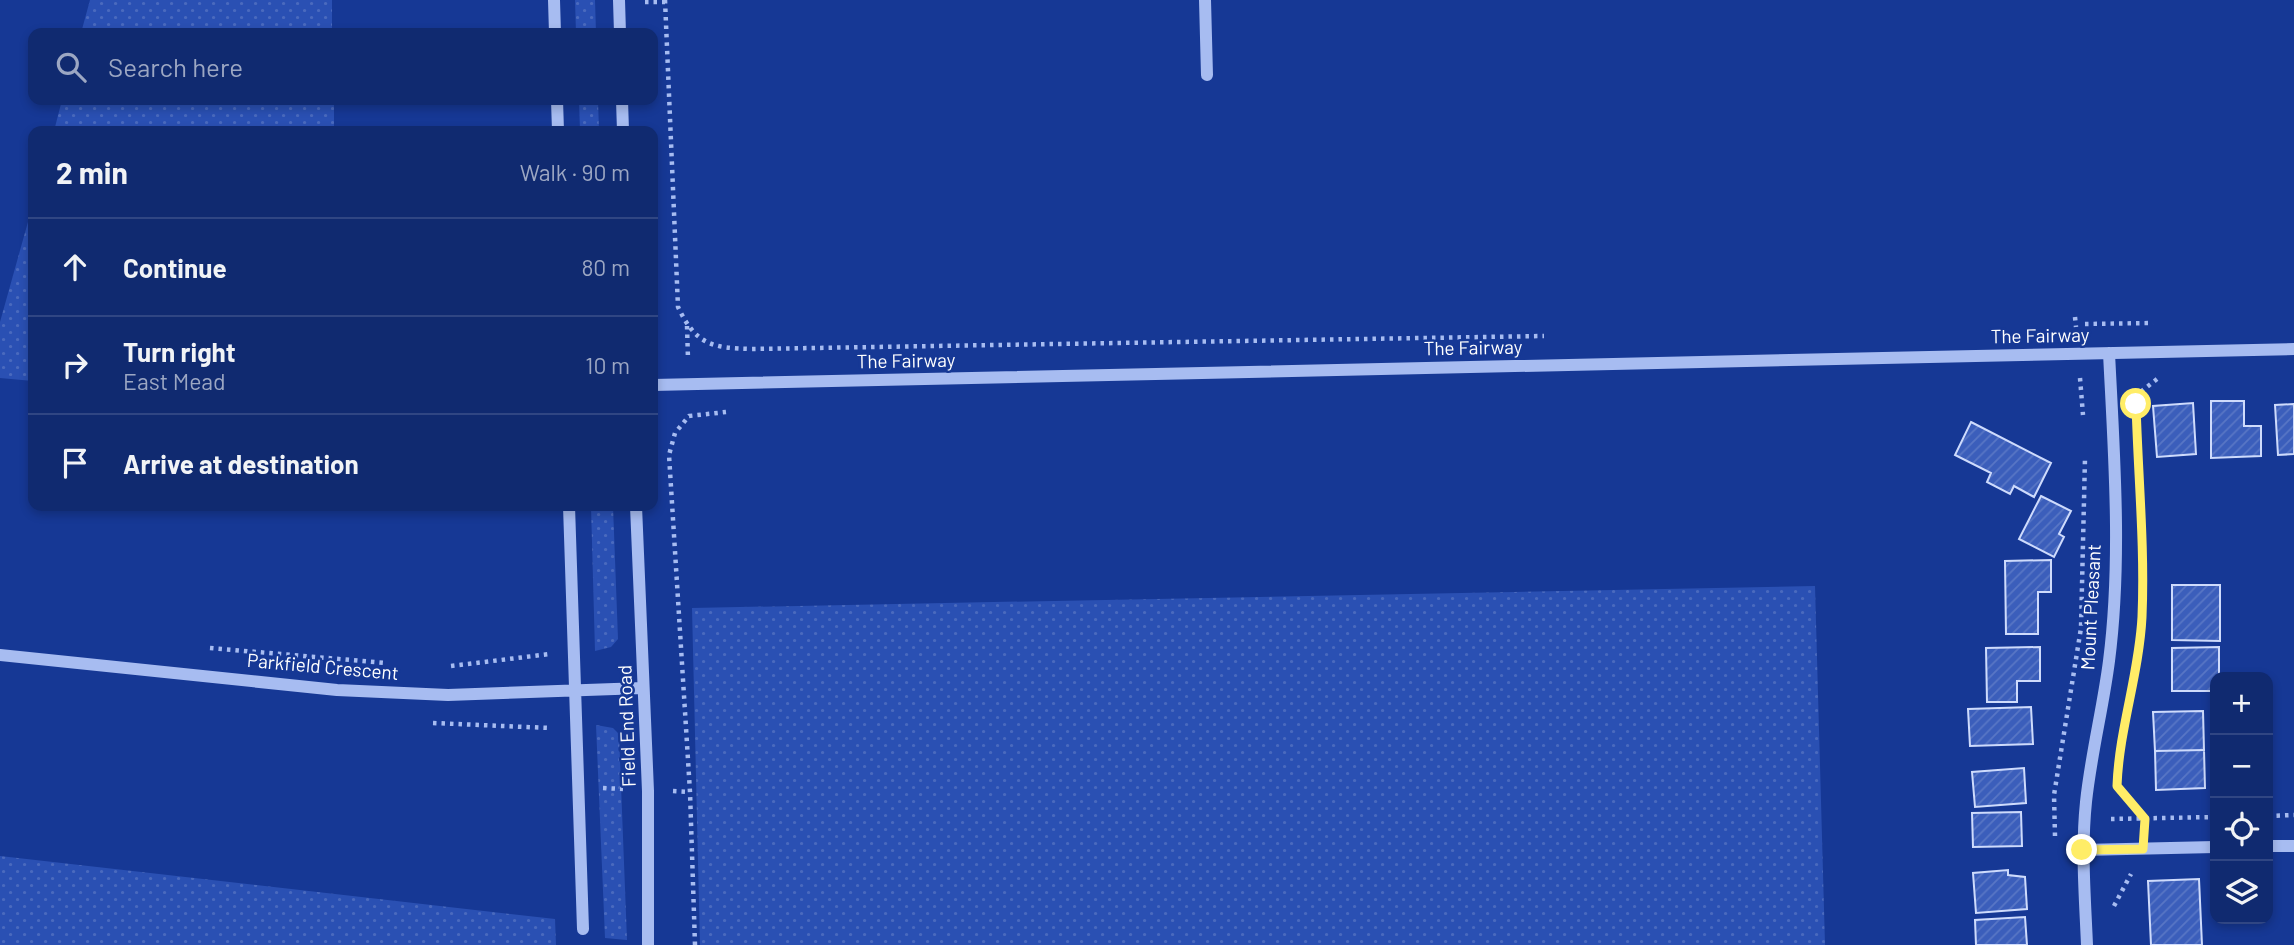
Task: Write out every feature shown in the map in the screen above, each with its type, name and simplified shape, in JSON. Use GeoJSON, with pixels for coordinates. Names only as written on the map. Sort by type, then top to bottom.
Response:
{"type":"FeatureCollection","features":[{"type":"Feature","properties":{"kind":"street"},"geometry":{"type":"LineString","coordinates":[[554,0],[555,28]]}},
{"type":"Feature","properties":{"kind":"street"},"geometry":{"type":"LineString","coordinates":[[619,0],[620,28]]}},
{"type":"Feature","properties":{"kind":"street"},"geometry":{"type":"LineString","coordinates":[[1205,0],[1207,75]]}},
{"type":"Feature","properties":{"kind":"street"},"geometry":{"type":"LineString","coordinates":[[557,105],[558,126]]}},
{"type":"Feature","properties":{"kind":"street"},"geometry":{"type":"LineString","coordinates":[[622,105],[623,126]]}},
{"type":"Feature","properties":{"kind":"street","name":"The Fairway"},"geometry":{"type":"LineString","coordinates":[[658,385],[2294,349]]}},
{"type":"Feature","properties":{"kind":"street","name":"Mount Pleasant"},"geometry":{"type":"LineString","coordinates":[[2087,945],[2082,850],[2094,739],[2109,661],[2113,597],[2114,519],[2109,353]]}},
{"type":"Feature","properties":{"kind":"street"},"geometry":{"type":"LineString","coordinates":[[569,511],[583,929]]}},
{"type":"Feature","properties":{"kind":"street","name":"Field End Road"},"geometry":{"type":"LineString","coordinates":[[636,511],[648,945]]}},
{"type":"Feature","properties":{"kind":"street","name":"Parkfield Crescent"},"geometry":{"type":"LineString","coordinates":[[0,655],[337,690],[448,695],[643,688]]}},
{"type":"Feature","properties":{"kind":"street"},"geometry":{"type":"LineString","coordinates":[[2273,846],[2294,846]]}},
{"type":"Feature","properties":{"kind":"street"},"geometry":{"type":"LineString","coordinates":[[2082,850],[2210,847]]}},
{"type":"Feature","properties":{"kind":"path"},"geometry":{"type":"LineString","coordinates":[[665,0],[678,307],[687,326],[702,341],[722,348],[1558,336]]}},
{"type":"Feature","properties":{"kind":"path"},"geometry":{"type":"LineString","coordinates":[[2075,317],[2084,423]]}},
{"type":"Feature","properties":{"kind":"path"},"geometry":{"type":"LineString","coordinates":[[2062,325],[2158,323]]}},
{"type":"Feature","properties":{"kind":"path"},"geometry":{"type":"LineString","coordinates":[[2136,404],[2143,390],[2159,378]]}},
{"type":"Feature","properties":{"kind":"path"},"geometry":{"type":"LineString","coordinates":[[2055,842],[2054,795],[2081,628],[2086,446]]}},
{"type":"Feature","properties":{"kind":"path"},"geometry":{"type":"LineString","coordinates":[[673,503],[690,792],[695,945]]}},
{"type":"Feature","properties":{"kind":"path"},"geometry":{"type":"LineString","coordinates":[[209,648],[400,664]]}},
{"type":"Feature","properties":{"kind":"path"},"geometry":{"type":"LineString","coordinates":[[437,666],[555,654]]}},
{"type":"Feature","properties":{"kind":"path"},"geometry":{"type":"LineString","coordinates":[[2117,775],[2117,786],[2145,819],[2143,849]]}},
{"type":"Feature","properties":{"kind":"path"},"geometry":{"type":"LineString","coordinates":[[2273,816],[2294,815]]}},
{"type":"Feature","properties":{"kind":"path"},"geometry":{"type":"LineString","coordinates":[[2054,819],[2210,817]]}},
{"type":"Feature","properties":{"kind":"path"},"geometry":{"type":"LineString","coordinates":[[2112,916],[2115,900],[2131,874]]}},
{"type":"Feature","properties":{"kind":"shaded area"},"geometry":{"type":"Polygon","coordinates":[[[90,0],[332,0],[332,28],[82,28],[90,0]]]}},
{"type":"Feature","properties":{"kind":"shaded area"},"geometry":{"type":"Polygon","coordinates":[[[575,0],[595,0],[596,28],[576,28],[575,0]]]}},
{"type":"Feature","properties":{"kind":"shaded area"},"geometry":{"type":"Polygon","coordinates":[[[61,105],[334,105],[334,126],[55,126],[61,105]]]}},
{"type":"Feature","properties":{"kind":"shaded area"},"geometry":{"type":"Polygon","coordinates":[[[579,105],[598,105],[599,126],[580,126],[579,105]]]}},
{"type":"Feature","properties":{"kind":"shaded area"},"geometry":{"type":"Polygon","coordinates":[[[28,222],[28,381],[0,378],[0,322],[28,222]]]}},
{"type":"Feature","properties":{"kind":"shaded area"},"geometry":{"type":"Polygon","coordinates":[[[591,511],[613,511],[618,639],[611,647],[595,651],[591,511]]]}},
{"type":"Feature","properties":{"kind":"shaded area"},"geometry":{"type":"Polygon","coordinates":[[[1815,586],[1825,945],[700,945],[692,608],[1815,586]]]}},
{"type":"Feature","properties":{"kind":"shaded area"},"geometry":{"type":"Polygon","coordinates":[[[596,725],[613,728],[619,734],[627,940],[605,938],[596,725]]]}},
{"type":"Feature","properties":{"kind":"shaded area"},"geometry":{"type":"Polygon","coordinates":[[[0,856],[555,919],[556,945],[0,945],[0,856]]]}},
{"type":"Feature","properties":{"kind":"building"},"geometry":{"type":"Polygon","coordinates":[[[2211,401],[2244,401],[2244,426],[2261,426],[2261,456],[2211,458],[2211,401]]]}},
{"type":"Feature","properties":{"kind":"building"},"geometry":{"type":"Polygon","coordinates":[[[2193,403],[2196,454],[2157,457],[2153,406],[2193,403]]]}},
{"type":"Feature","properties":{"kind":"building"},"geometry":{"type":"Polygon","coordinates":[[[2294,404],[2294,454],[2278,455],[2275,405],[2294,404]]]}},
{"type":"Feature","properties":{"kind":"building"},"geometry":{"type":"Polygon","coordinates":[[[1971,422],[2051,463],[2034,497],[2014,486],[2010,494],[1987,482],[1991,473],[1955,455],[1971,422]]]}},
{"type":"Feature","properties":{"kind":"building"},"geometry":{"type":"Polygon","coordinates":[[[2041,496],[2071,511],[2059,534],[2064,537],[2054,557],[2019,539],[2041,496]]]}},
{"type":"Feature","properties":{"kind":"building"},"geometry":{"type":"Polygon","coordinates":[[[2051,560],[2051,592],[2038,592],[2038,634],[2006,634],[2005,561],[2051,560]]]}},
{"type":"Feature","properties":{"kind":"building"},"geometry":{"type":"Polygon","coordinates":[[[2172,585],[2220,585],[2220,641],[2172,640],[2172,585]]]}},
{"type":"Feature","properties":{"kind":"building"},"geometry":{"type":"Polygon","coordinates":[[[2040,647],[2040,681],[2017,681],[2017,702],[1987,702],[1986,648],[2040,647]]]}},
{"type":"Feature","properties":{"kind":"building"},"geometry":{"type":"Polygon","coordinates":[[[2219,647],[2219,672],[2210,672],[2210,691],[2172,691],[2172,648],[2219,647]]]}},
{"type":"Feature","properties":{"kind":"building"},"geometry":{"type":"Polygon","coordinates":[[[2031,707],[2033,744],[1970,746],[1968,709],[2031,707]]]}},
{"type":"Feature","properties":{"kind":"building"},"geometry":{"type":"Polygon","coordinates":[[[2203,711],[2204,750],[2155,751],[2153,712],[2203,711]]]}},
{"type":"Feature","properties":{"kind":"building"},"geometry":{"type":"Polygon","coordinates":[[[2204,750],[2205,788],[2156,790],[2155,751],[2204,750]]]}},
{"type":"Feature","properties":{"kind":"building"},"geometry":{"type":"Polygon","coordinates":[[[2024,768],[2026,803],[1975,807],[1972,772],[2024,768]]]}},
{"type":"Feature","properties":{"kind":"building"},"geometry":{"type":"Polygon","coordinates":[[[2021,812],[2022,846],[1973,847],[1972,813],[2021,812]]]}},
{"type":"Feature","properties":{"kind":"building"},"geometry":{"type":"Polygon","coordinates":[[[2008,870],[2008,875],[2025,877],[2027,909],[1976,913],[1973,873],[2008,870]]]}},
{"type":"Feature","properties":{"kind":"building"},"geometry":{"type":"Polygon","coordinates":[[[2199,879],[2202,945],[2151,945],[2148,881],[2199,879]]]}},
{"type":"Feature","properties":{"kind":"building"},"geometry":{"type":"Polygon","coordinates":[[[2025,917],[2027,945],[1976,945],[1975,920],[2025,917]]]}},
{"type":"Feature","properties":{"kind":"route"},"geometry":{"type":"LineString","coordinates":[[2082,850],[2143,849],[2145,819],[2117,786],[2118,763],[2134,691],[2142,617],[2136,404]]}}]}
